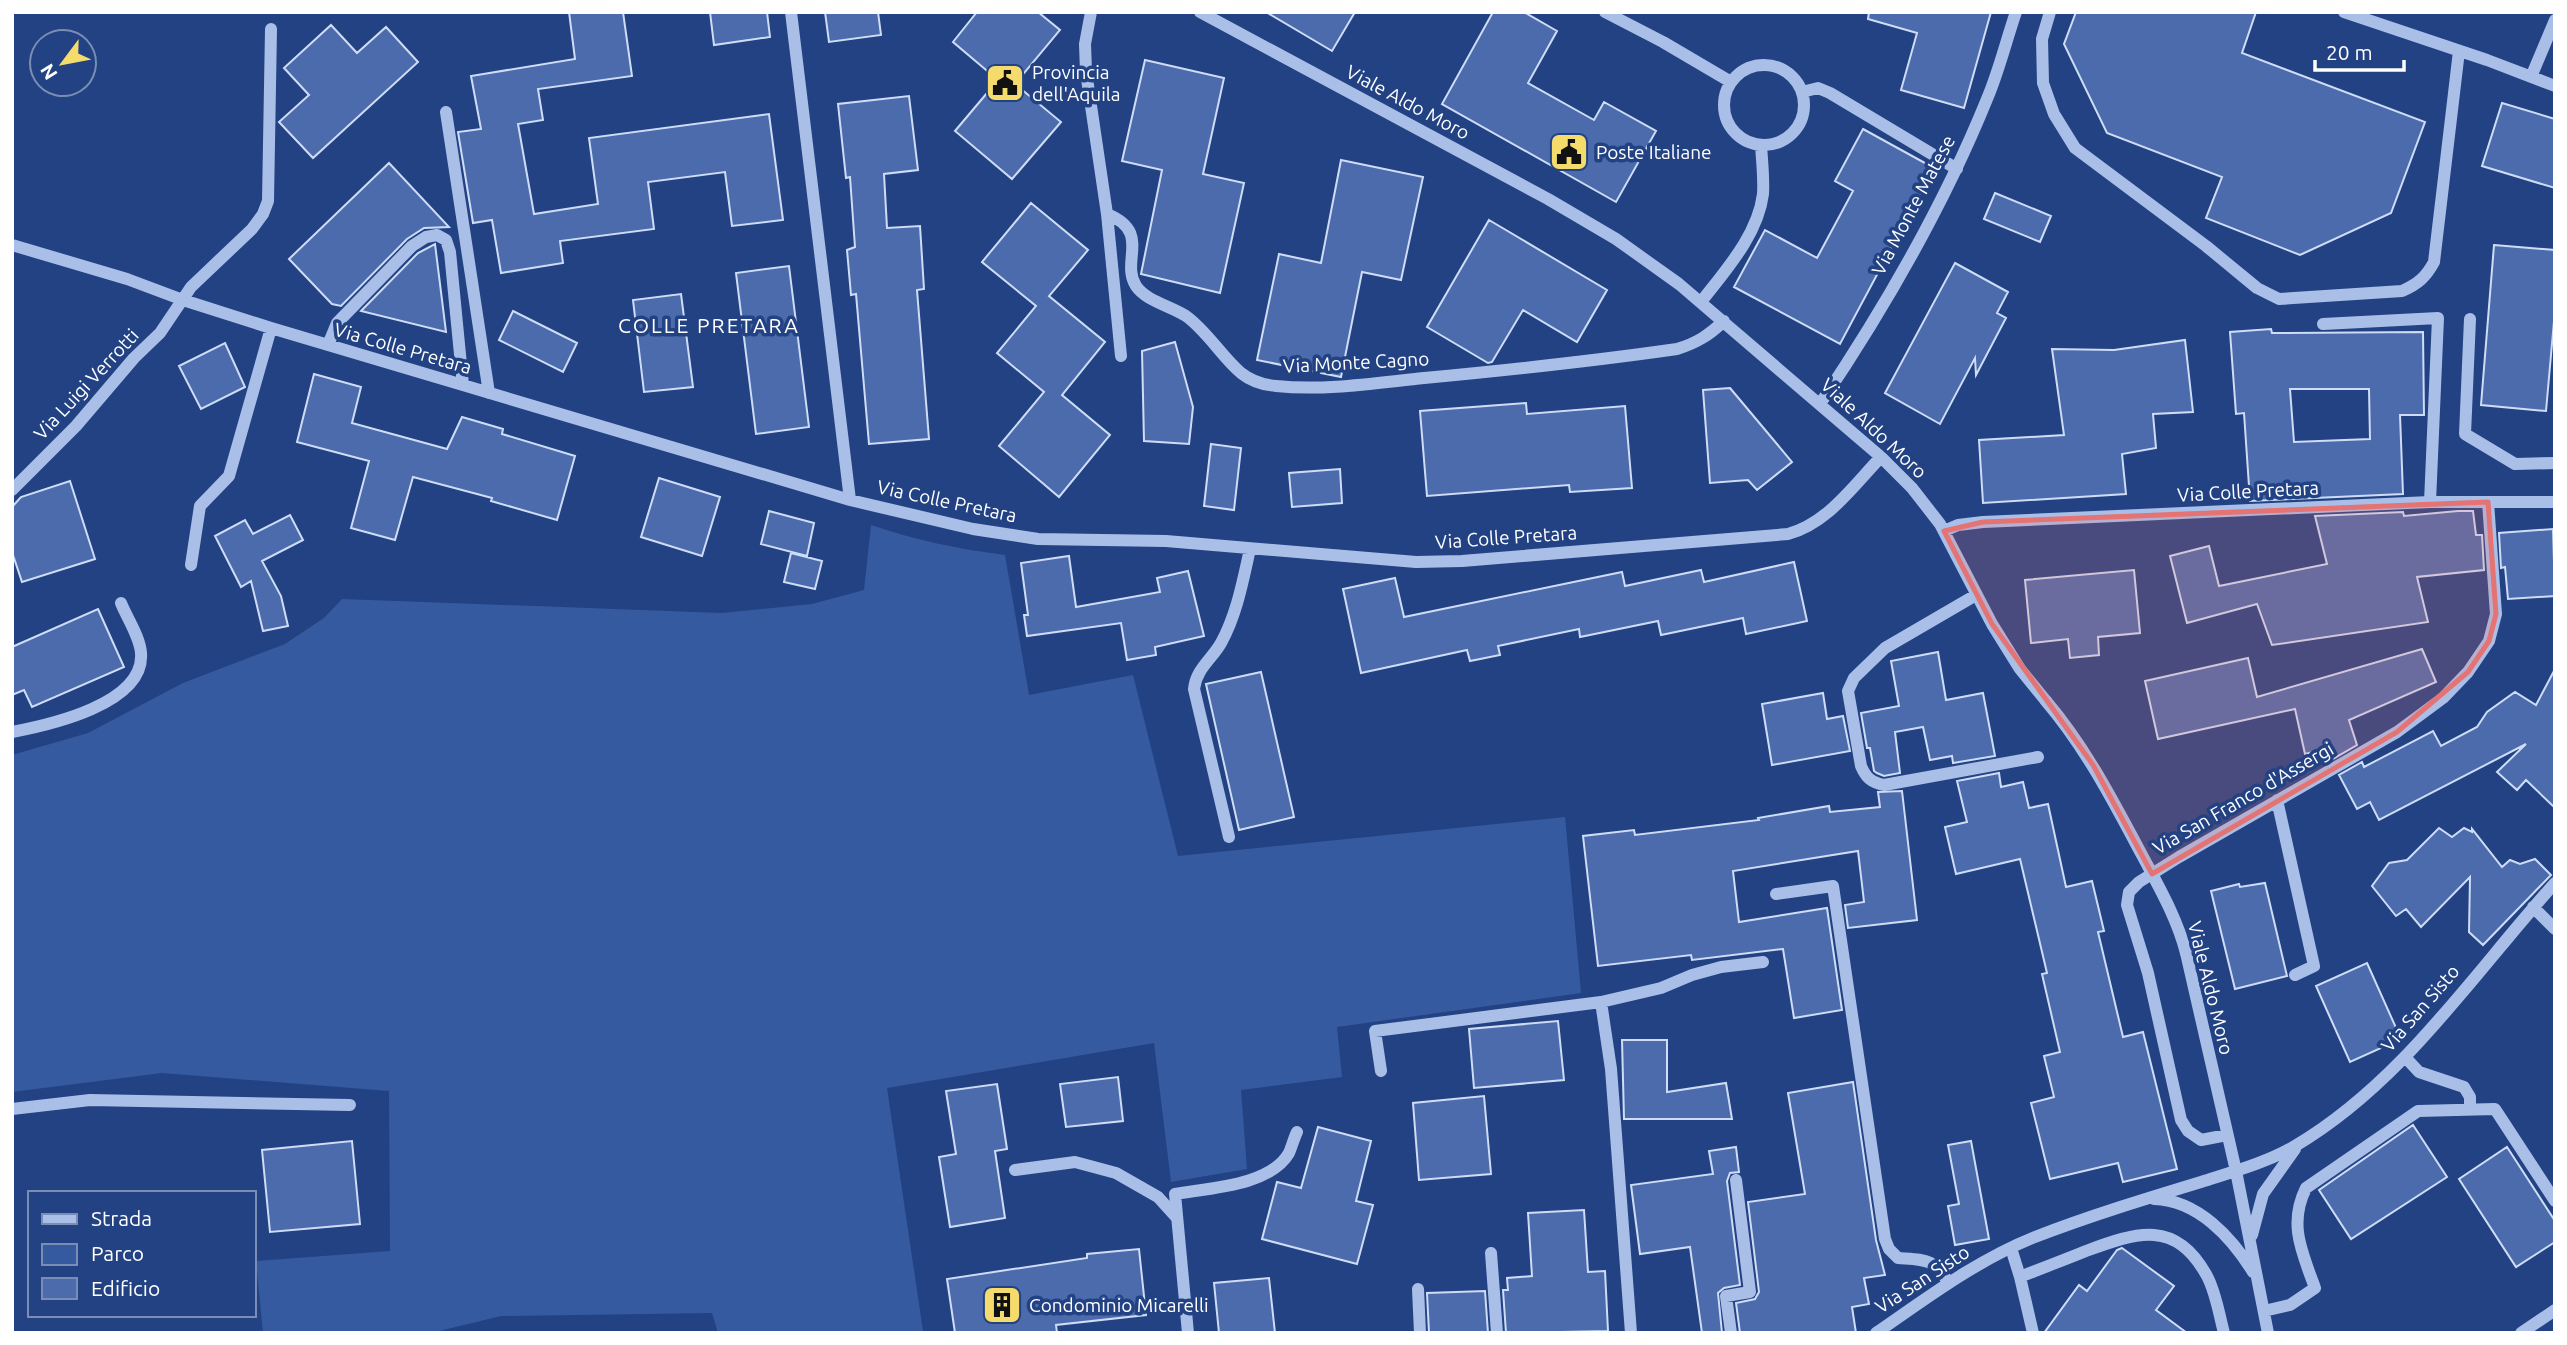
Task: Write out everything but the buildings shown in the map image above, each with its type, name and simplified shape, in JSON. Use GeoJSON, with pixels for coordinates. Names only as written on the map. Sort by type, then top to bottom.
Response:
{"type":"FeatureCollection","features":[{"type":"Feature","properties":{"kind":"street"},"geometry":{"type":"LineString","coordinates":[[791,12],[850,500]]}},
{"type":"Feature","properties":{"kind":"street"},"geometry":{"type":"LineString","coordinates":[[1091,12],[1085,44],[1086,72],[1107,214],[1121,355]]}},
{"type":"Feature","properties":{"kind":"street","name":"Viale Aldo Moro"},"geometry":{"type":"LineString","coordinates":[[1200,12],[1589,222],[1648,261],[1724,321],[1881,457],[1912,488],[1944,531],[2011,655],[2078,742],[2100,777],[2167,903],[2186,953],[2236,1171],[2268,1333]]}},
{"type":"Feature","properties":{"kind":"street"},"geometry":{"type":"LineString","coordinates":[[1605,12],[1731,82]]}},
{"type":"Feature","properties":{"kind":"street","name":"Via Monte Matese"},"geometry":{"type":"LineString","coordinates":[[1820,404],[1860,344],[1957,169],[1988,96],[2015,12]]}},
{"type":"Feature","properties":{"kind":"street"},"geometry":{"type":"LineString","coordinates":[[2050,12],[2042,39],[2043,83],[2054,114],[2075,148],[2206,246],[2257,288],[2279,299],[2402,291],[2415,286],[2427,276],[2434,262],[2459,51]]}},
{"type":"Feature","properties":{"kind":"street"},"geometry":{"type":"LineString","coordinates":[[2344,12],[2555,86]]}},
{"type":"Feature","properties":{"kind":"street"},"geometry":{"type":"LineString","coordinates":[[2531,77],[2555,20]]}},
{"type":"Feature","properties":{"kind":"street","name":"Via Luigi Verrotti"},"geometry":{"type":"LineString","coordinates":[[12,490],[76,426],[134,358],[160,333],[191,287],[252,229],[263,214],[268,201],[271,29]]}},
{"type":"Feature","properties":{"kind":"street"},"geometry":{"type":"LineString","coordinates":[[1775,66],[1796,80],[1802,92],[1803,114],[1792,134],[1772,144],[1749,142],[1739,136],[1725,117],[1724,105],[1731,82],[1739,73],[1750,67],[1775,66]]}},
{"type":"Feature","properties":{"kind":"street"},"geometry":{"type":"LineString","coordinates":[[1802,92],[1812,88],[1830,93],[1957,169]]}},
{"type":"Feature","properties":{"kind":"street"},"geometry":{"type":"LineString","coordinates":[[446,112],[489,393]]}},
{"type":"Feature","properties":{"kind":"street"},"geometry":{"type":"LineString","coordinates":[[1701,302],[1730,264],[1759,211],[1763,194],[1760,145]]}},
{"type":"Feature","properties":{"kind":"street","name":"Via Monte Cagno"},"geometry":{"type":"LineString","coordinates":[[1107,214],[1120,221],[1130,234],[1134,248],[1132,275],[1138,288],[1186,317],[1210,338],[1242,373],[1261,384],[1321,388],[1576,364],[1694,344],[1724,321]]}},
{"type":"Feature","properties":{"kind":"street"},"geometry":{"type":"LineString","coordinates":[[328,345],[337,323],[412,246],[426,237],[438,235],[446,240],[450,252],[463,386]]}},
{"type":"Feature","properties":{"kind":"street","name":"Via Colle Pretara"},"geometry":{"type":"LineString","coordinates":[[12,245],[127,279],[271,328],[850,500],[974,529],[1038,538],[1166,541],[1416,562],[1462,561],[1788,534],[1814,524],[1828,513],[1881,457]]}},
{"type":"Feature","properties":{"kind":"street"},"geometry":{"type":"LineString","coordinates":[[2323,324],[2438,318],[2430,502]]}},
{"type":"Feature","properties":{"kind":"street"},"geometry":{"type":"LineString","coordinates":[[2470,319],[2465,434],[2515,464],[2555,463]]}},
{"type":"Feature","properties":{"kind":"street"},"geometry":{"type":"LineString","coordinates":[[191,565],[200,506],[229,476],[271,328]]}},
{"type":"Feature","properties":{"kind":"street","name":"Via Colle Pretara"},"geometry":{"type":"LineString","coordinates":[[1944,531],[1958,525],[1983,522],[2430,502],[2555,502]]}},
{"type":"Feature","properties":{"kind":"street","name":"Via San Franco d'Assergi"},"geometry":{"type":"LineString","coordinates":[[2227,1135],[2200,1140],[2188,1131],[2181,1119],[2148,973],[2127,900],[2132,888],[2146,877],[2415,720],[2443,698],[2477,661],[2493,632],[2496,614],[2488,502]]}},
{"type":"Feature","properties":{"kind":"street"},"geometry":{"type":"LineString","coordinates":[[1229,837],[1194,689],[1195,678],[1221,643],[1231,618],[1250,549]]}},
{"type":"Feature","properties":{"kind":"street"},"geometry":{"type":"LineString","coordinates":[[1976,594],[1885,648],[1854,678],[1849,691],[1861,766],[1872,782],[1884,785],[2038,757]]}},
{"type":"Feature","properties":{"kind":"street"},"geometry":{"type":"LineString","coordinates":[[12,732],[54,724],[108,701],[132,683],[141,667],[141,651],[121,603]]}},
{"type":"Feature","properties":{"kind":"street"},"geometry":{"type":"LineString","coordinates":[[2277,800],[2314,966],[2295,975]]}},
{"type":"Feature","properties":{"kind":"street","name":"Via San Sisto"},"geometry":{"type":"LineString","coordinates":[[1876,1333],[1978,1265],[2034,1237],[2236,1171],[2276,1156],[2301,1142],[2360,1098],[2405,1057],[2555,883]]}},
{"type":"Feature","properties":{"kind":"street"},"geometry":{"type":"LineString","coordinates":[[1776,894],[1833,886],[1885,1239],[1889,1249],[1898,1258],[1926,1259],[1938,1267],[1950,1283]]}},
{"type":"Feature","properties":{"kind":"street"},"geometry":{"type":"LineString","coordinates":[[2533,907],[2555,929]]}},
{"type":"Feature","properties":{"kind":"street"},"geometry":{"type":"LineString","coordinates":[[1381,1071],[1375,1031],[1601,1002],[1661,988],[1721,967],[1763,961]]}},
{"type":"Feature","properties":{"kind":"street"},"geometry":{"type":"LineString","coordinates":[[1601,1002],[1611,1069],[1631,1333]]}},
{"type":"Feature","properties":{"kind":"street"},"geometry":{"type":"LineString","coordinates":[[2405,1057],[2419,1072],[2464,1087],[2470,1097],[2470,1110]]}},
{"type":"Feature","properties":{"kind":"street"},"geometry":{"type":"LineString","coordinates":[[12,1109],[90,1100],[350,1105]]}},
{"type":"Feature","properties":{"kind":"street"},"geometry":{"type":"LineString","coordinates":[[2264,1311],[2290,1305],[2315,1288],[2302,1252],[2296,1220],[2298,1204],[2306,1188],[2418,1111],[2495,1109],[2555,1201]]}},
{"type":"Feature","properties":{"kind":"street"},"geometry":{"type":"LineString","coordinates":[[1188,1333],[1175,1194],[1247,1182],[1271,1170],[1288,1155],[1297,1132]]}},
{"type":"Feature","properties":{"kind":"street","name":"Via San Sisto"},"geometry":{"type":"LineString","coordinates":[[2252,1249],[2253,1227],[2263,1194],[2279,1168],[2301,1142]]}},
{"type":"Feature","properties":{"kind":"street"},"geometry":{"type":"LineString","coordinates":[[1015,1170],[1075,1162],[1116,1173],[1158,1197],[1178,1218]]}},
{"type":"Feature","properties":{"kind":"street"},"geometry":{"type":"LineString","coordinates":[[1731,1333],[1726,1296],[1750,1292],[1736,1180]]}},
{"type":"Feature","properties":{"kind":"street","name":"Via San Sisto"},"geometry":{"type":"LineString","coordinates":[[2146,1199],[2173,1202],[2214,1224],[2239,1251],[2258,1279]]}},
{"type":"Feature","properties":{"kind":"street"},"geometry":{"type":"LineString","coordinates":[[2021,1277],[2115,1240],[2139,1234],[2168,1237],[2190,1251],[2208,1277],[2224,1333]]}},
{"type":"Feature","properties":{"kind":"street"},"geometry":{"type":"LineString","coordinates":[[2011,1248],[2021,1277],[2033,1333]]}},
{"type":"Feature","properties":{"kind":"street"},"geometry":{"type":"LineString","coordinates":[[1491,1253],[1497,1333]]}},
{"type":"Feature","properties":{"kind":"street"},"geometry":{"type":"LineString","coordinates":[[1418,1289],[1420,1333]]}},
{"type":"Feature","properties":{"kind":"street"},"geometry":{"type":"LineString","coordinates":[[2521,1333],[2555,1310]]}},
{"type":"Feature","properties":{"kind":"highlighted area"},"geometry":{"type":"Polygon","coordinates":[[[2488,502],[2496,614],[2489,641],[2468,672],[2397,732],[2152,874],[2093,765],[1992,624],[1944,531],[1983,522],[2488,502]]]}},
{"type":"Feature","properties":{"kind":"green space"},"geometry":{"type":"Polygon","coordinates":[[[871,525],[937,543],[1005,555],[1029,695],[1133,675],[1178,856],[1565,817],[1581,993],[1337,1027],[1342,1077],[1241,1090],[1247,1169],[1171,1182],[1154,1043],[887,1088],[923,1331],[918,1333],[718,1333],[712,1313],[501,1316],[431,1333],[263,1333],[256,1261],[390,1251],[389,1091],[162,1073],[12,1092],[12,755],[88,733],[183,683],[285,644],[324,618],[342,599],[722,613],[812,604],[864,590],[871,525]]]}},
{"type":"Feature","properties":{"kind":"place","name":"Provincia dell'Aquila"},"geometry":{"type":"Point","coordinates":[1005,83]}},
{"type":"Feature","properties":{"kind":"place","name":"Poste Italiane"},"geometry":{"type":"Point","coordinates":[1569,152]}},
{"type":"Feature","properties":{"kind":"place","name":"Condominio Micarelli"},"geometry":{"type":"Point","coordinates":[1002,1305]}},
{"type":"Feature","properties":{"kind":"district","name":"COLLE PRETARA"},"geometry":{"type":"Point","coordinates":[709,326]}}]}
